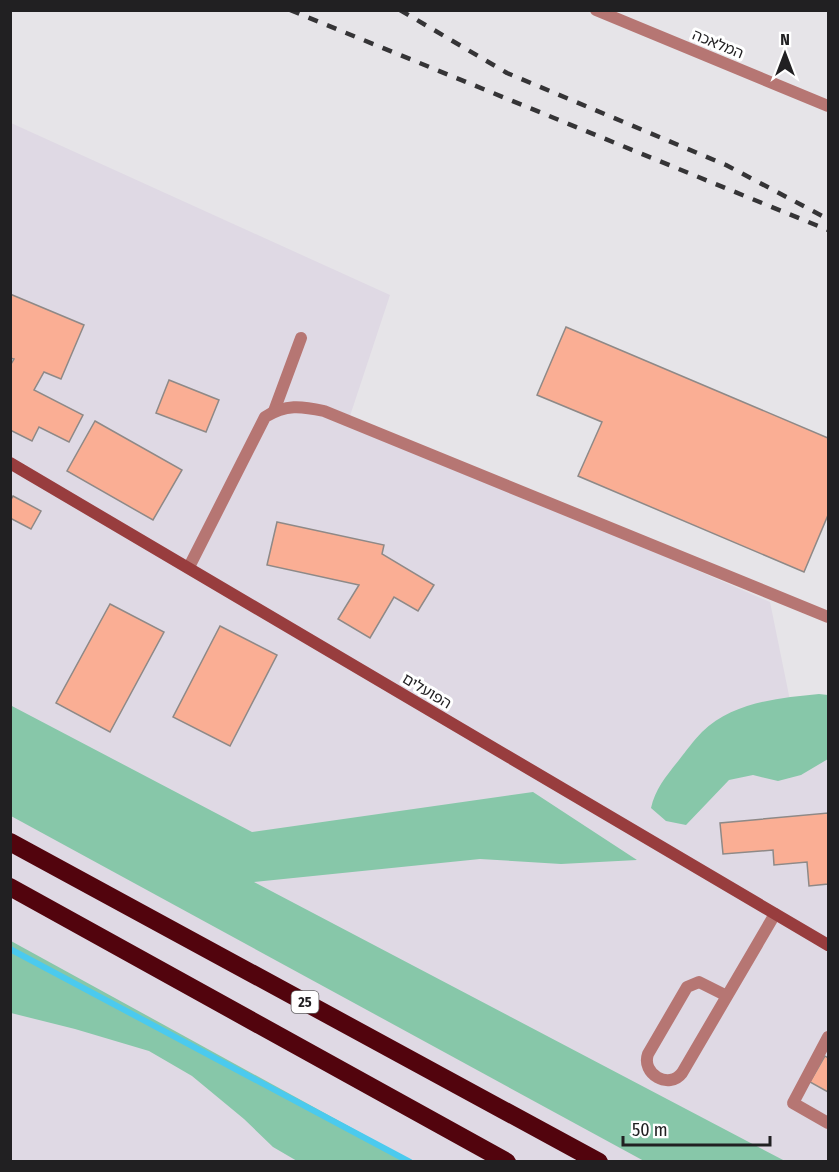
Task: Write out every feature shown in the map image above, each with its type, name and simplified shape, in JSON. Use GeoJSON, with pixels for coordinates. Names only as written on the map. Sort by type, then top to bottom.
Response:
{"type":"FeatureCollection","features":[{"type":"Feature","properties":{"kind":"highway","name":"25"},"geometry":{"type":"LineString","coordinates":[[10,842],[599,1161]]}},
{"type":"Feature","properties":{"kind":"highway"},"geometry":{"type":"LineString","coordinates":[[10,887],[507,1161]]}},
{"type":"Feature","properties":{"kind":"street","name":"המלאכה"},"geometry":{"type":"LineString","coordinates":[[596,10],[828,106]]}},
{"type":"Feature","properties":{"kind":"street"},"geometry":{"type":"LineString","coordinates":[[274,411],[301,338]]}},
{"type":"Feature","properties":{"kind":"street"},"geometry":{"type":"LineString","coordinates":[[189,567],[266,417],[288,406],[324,411],[828,618]]}},
{"type":"Feature","properties":{"kind":"street","name":"הפועלים"},"geometry":{"type":"LineString","coordinates":[[10,463],[828,945]]}},
{"type":"Feature","properties":{"kind":"street"},"geometry":{"type":"LineString","coordinates":[[727,996],[704,984],[697,982],[689,985],[649,1052],[646,1059],[651,1073],[660,1078],[673,1080],[679,1077],[684,1070],[775,914]]}},
{"type":"Feature","properties":{"kind":"street"},"geometry":{"type":"LineString","coordinates":[[828,1037],[793,1103],[828,1123]]}},
{"type":"Feature","properties":{"kind":"shaded area"},"geometry":{"type":"Polygon","coordinates":[[[11,123],[390,295],[349,419],[770,602],[794,720],[828,724],[828,1161],[11,1162],[11,123]]]}},
{"type":"Feature","properties":{"kind":"green space"},"geometry":{"type":"Polygon","coordinates":[[[819,694],[828,695],[828,759],[801,775],[778,781],[753,775],[729,780],[686,825],[666,821],[651,808],[658,788],[666,777],[696,738],[714,722],[757,703],[819,694]]]}},
{"type":"Feature","properties":{"kind":"green space"},"geometry":{"type":"Polygon","coordinates":[[[10,705],[252,832],[533,792],[637,860],[561,864],[480,859],[254,882],[785,1161],[644,1161],[11,816],[10,705]]]}},
{"type":"Feature","properties":{"kind":"green space"},"geometry":{"type":"Polygon","coordinates":[[[11,941],[412,1161],[297,1161],[273,1147],[244,1119],[192,1076],[149,1051],[11,1013],[11,941]]]}},
{"type":"Feature","properties":{"kind":"building"},"geometry":{"type":"Polygon","coordinates":[[[10,294],[84,325],[61,379],[44,372],[34,390],[83,415],[69,442],[39,427],[32,441],[10,430],[10,366],[14,359],[10,358],[10,294]]]}},
{"type":"Feature","properties":{"kind":"building"},"geometry":{"type":"Polygon","coordinates":[[[566,327],[828,438],[828,515],[804,572],[578,476],[602,422],[537,395],[566,327]]]}},
{"type":"Feature","properties":{"kind":"building"},"geometry":{"type":"Polygon","coordinates":[[[169,380],[219,400],[206,432],[156,413],[169,380]]]}},
{"type":"Feature","properties":{"kind":"building"},"geometry":{"type":"Polygon","coordinates":[[[95,421],[182,470],[153,520],[67,471],[95,421]]]}},
{"type":"Feature","properties":{"kind":"building"},"geometry":{"type":"Polygon","coordinates":[[[13,496],[41,511],[31,529],[10,518],[10,501],[13,496]]]}},
{"type":"Feature","properties":{"kind":"building"},"geometry":{"type":"Polygon","coordinates":[[[277,522],[384,545],[382,554],[434,585],[418,611],[394,597],[370,638],[338,619],[359,585],[267,565],[277,522]]]}},
{"type":"Feature","properties":{"kind":"building"},"geometry":{"type":"Polygon","coordinates":[[[110,604],[164,632],[110,732],[56,703],[110,604]]]}},
{"type":"Feature","properties":{"kind":"building"},"geometry":{"type":"Polygon","coordinates":[[[220,626],[277,655],[230,746],[173,717],[220,626]]]}},
{"type":"Feature","properties":{"kind":"building"},"geometry":{"type":"Polygon","coordinates":[[[828,813],[828,884],[809,886],[807,862],[774,865],[773,850],[723,854],[720,823],[828,813]]]}},
{"type":"Feature","properties":{"kind":"building"},"geometry":{"type":"Polygon","coordinates":[[[825,1056],[828,1058],[828,1092],[810,1082],[825,1056]]]}},
{"type":"Feature","properties":{"kind":"waterway"},"geometry":{"type":"LineString","coordinates":[[10,949],[410,1162]]}},
{"type":"Feature","properties":{"kind":"railway"},"geometry":{"type":"LineString","coordinates":[[290,10],[828,230]]}},
{"type":"Feature","properties":{"kind":"railway"},"geometry":{"type":"LineString","coordinates":[[400,10],[507,73],[726,165],[828,219]]}}]}
